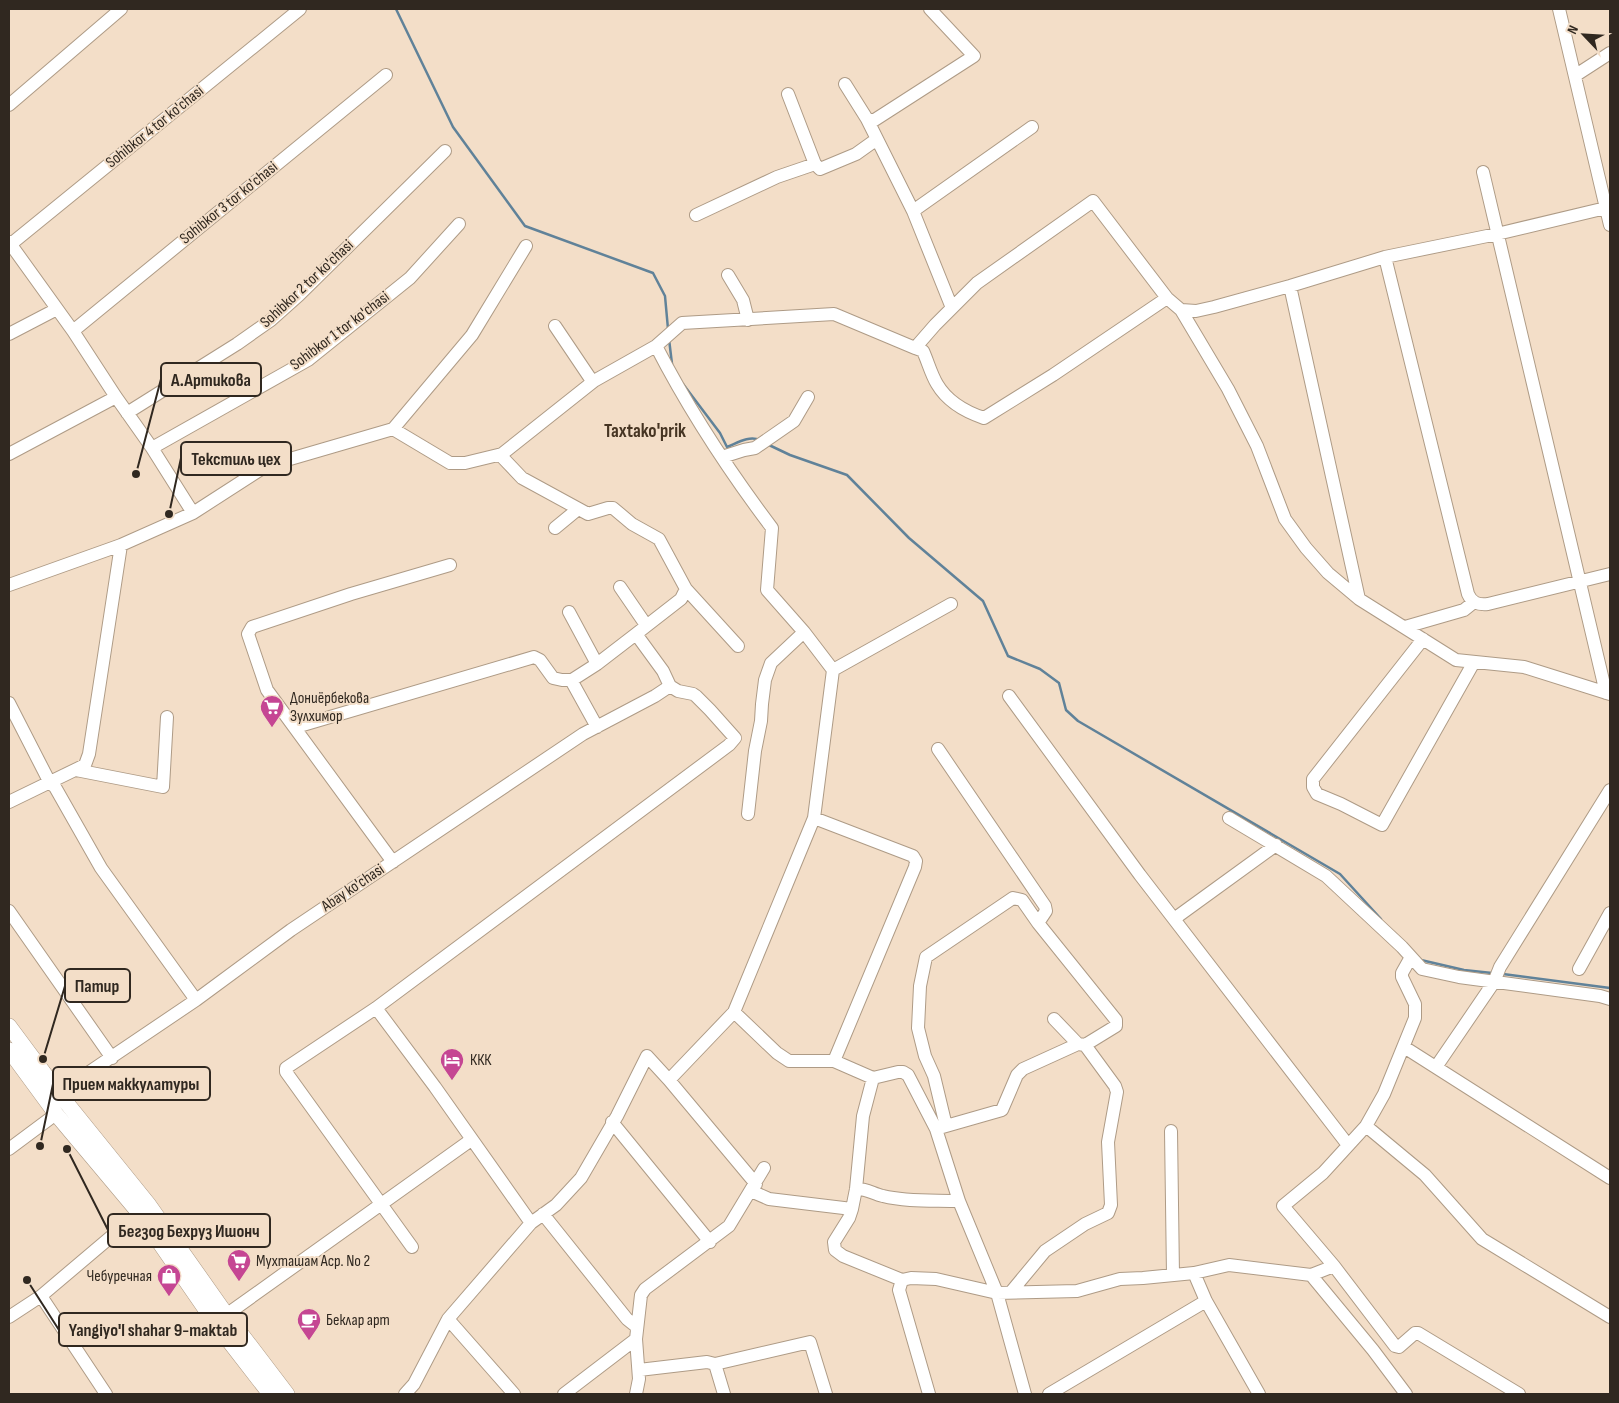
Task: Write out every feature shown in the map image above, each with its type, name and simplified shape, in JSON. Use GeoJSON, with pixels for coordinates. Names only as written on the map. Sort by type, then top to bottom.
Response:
{"type":"FeatureCollection","features":[{"type":"Feature","properties":{"kind":"main road"},"geometry":{"type":"LineString","coordinates":[[9,1026],[59,1105],[139,1213],[221,1318],[287,1394]]}},
{"type":"Feature","properties":{"kind":"main road"},"geometry":{"type":"LineString","coordinates":[[9,1050],[149,1206],[270,1394]]}},
{"type":"Feature","properties":{"kind":"street"},"geometry":{"type":"LineString","coordinates":[[9,104],[121,9]]}},
{"type":"Feature","properties":{"kind":"street","name":"Sohibkor 4 tor ko'chasi"},"geometry":{"type":"LineString","coordinates":[[10,243],[300,9]]}},
{"type":"Feature","properties":{"kind":"street"},"geometry":{"type":"LineString","coordinates":[[867,119],[873,121],[974,56],[930,9]]}},
{"type":"Feature","properties":{"kind":"street"},"geometry":{"type":"LineString","coordinates":[[1559,9],[1608,207],[1610,225]]}},
{"type":"Feature","properties":{"kind":"street"},"geometry":{"type":"LineString","coordinates":[[1576,76],[1610,53]]}},
{"type":"Feature","properties":{"kind":"street","name":"Sohibkor 3 tor ko'chasi"},"geometry":{"type":"LineString","coordinates":[[73,331],[386,75]]}},
{"type":"Feature","properties":{"kind":"street"},"geometry":{"type":"LineString","coordinates":[[845,84],[867,119],[913,211],[952,308]]}},
{"type":"Feature","properties":{"kind":"street"},"geometry":{"type":"LineString","coordinates":[[788,94],[815,164],[820,169],[856,154],[877,139]]}},
{"type":"Feature","properties":{"kind":"street"},"geometry":{"type":"LineString","coordinates":[[913,211],[1032,127]]}},
{"type":"Feature","properties":{"kind":"street","name":"Sohibkor 2 tor ko'chasi"},"geometry":{"type":"LineString","coordinates":[[127,413],[215,358],[271,320],[445,151]]}},
{"type":"Feature","properties":{"kind":"street"},"geometry":{"type":"LineString","coordinates":[[696,215],[777,177],[815,164]]}},
{"type":"Feature","properties":{"kind":"street"},"geometry":{"type":"LineString","coordinates":[[1483,172],[1608,693]]}},
{"type":"Feature","properties":{"kind":"street"},"geometry":{"type":"LineString","coordinates":[[915,348],[977,283],[1093,201],[1167,298],[1181,310],[1228,388],[1249,430],[1267,470],[1285,519],[1306,548],[1328,573],[1359,599],[1405,626],[1456,660],[1524,667],[1608,693]]}},
{"type":"Feature","properties":{"kind":"street"},"geometry":{"type":"LineString","coordinates":[[1181,310],[1196,311],[1205,309],[1290,286],[1385,256],[1497,234],[1608,207]]}},
{"type":"Feature","properties":{"kind":"street","name":"Sohibkor 1 tor ko'chasi"},"geometry":{"type":"LineString","coordinates":[[152,448],[308,360],[410,278],[459,224]]}},
{"type":"Feature","properties":{"kind":"street"},"geometry":{"type":"LineString","coordinates":[[10,243],[73,331],[152,448],[193,513]]}},
{"type":"Feature","properties":{"kind":"street"},"geometry":{"type":"LineString","coordinates":[[9,585],[122,545],[193,513],[266,466],[393,429],[472,335],[526,246]]}},
{"type":"Feature","properties":{"kind":"street"},"geometry":{"type":"LineString","coordinates":[[1385,256],[1471,600],[1479,605],[1488,604],[1610,574]]}},
{"type":"Feature","properties":{"kind":"street"},"geometry":{"type":"LineString","coordinates":[[728,275],[743,300],[748,320]]}},
{"type":"Feature","properties":{"kind":"street"},"geometry":{"type":"LineString","coordinates":[[1290,286],[1359,599]]}},
{"type":"Feature","properties":{"kind":"street"},"geometry":{"type":"LineString","coordinates":[[393,429],[450,462],[465,463],[502,454],[594,382],[658,344],[682,323],[834,314],[923,351],[937,385],[953,402],[970,413],[984,418],[1053,375],[1167,298]]}},
{"type":"Feature","properties":{"kind":"street"},"geometry":{"type":"LineString","coordinates":[[9,334],[57,309]]}},
{"type":"Feature","properties":{"kind":"street"},"geometry":{"type":"LineString","coordinates":[[555,326],[594,382]]}},
{"type":"Feature","properties":{"kind":"street"},"geometry":{"type":"LineString","coordinates":[[658,344],[676,385],[744,491],[772,528],[766,590],[804,632],[834,670],[814,818],[734,1012],[670,1080]]}},
{"type":"Feature","properties":{"kind":"street"},"geometry":{"type":"LineString","coordinates":[[9,454],[116,397]]}},
{"type":"Feature","properties":{"kind":"street"},"geometry":{"type":"LineString","coordinates":[[722,457],[755,448],[794,421],[808,397]]}},
{"type":"Feature","properties":{"kind":"street"},"geometry":{"type":"LineString","coordinates":[[502,454],[503,458],[522,478],[578,509],[588,514],[613,508],[632,524],[659,539],[686,589],[738,646]]}},
{"type":"Feature","properties":{"kind":"street"},"geometry":{"type":"LineString","coordinates":[[554,528],[578,509]]}},
{"type":"Feature","properties":{"kind":"street"},"geometry":{"type":"LineString","coordinates":[[9,802],[85,765],[89,754],[122,545]]}},
{"type":"Feature","properties":{"kind":"street"},"geometry":{"type":"LineString","coordinates":[[393,862],[267,690],[248,634],[252,627],[351,594],[450,565]]}},
{"type":"Feature","properties":{"kind":"street"},"geometry":{"type":"LineString","coordinates":[[620,587],[646,625]]}},
{"type":"Feature","properties":{"kind":"street"},"geometry":{"type":"LineString","coordinates":[[296,728],[534,657],[540,660],[553,678],[571,680],[597,664],[681,599],[686,589]]}},
{"type":"Feature","properties":{"kind":"street"},"geometry":{"type":"LineString","coordinates":[[1405,626],[1464,610],[1474,602]]}},
{"type":"Feature","properties":{"kind":"street"},"geometry":{"type":"LineString","coordinates":[[834,670],[951,604]]}},
{"type":"Feature","properties":{"kind":"street"},"geometry":{"type":"LineString","coordinates":[[569,612],[597,664]]}},
{"type":"Feature","properties":{"kind":"street"},"geometry":{"type":"LineString","coordinates":[[748,814],[765,680],[772,664],[804,632]]}},
{"type":"Feature","properties":{"kind":"street"},"geometry":{"type":"LineString","coordinates":[[636,634],[663,671],[670,686],[678,691],[696,696],[735,738],[755,751]]}},
{"type":"Feature","properties":{"kind":"street"},"geometry":{"type":"LineString","coordinates":[[1423,639],[1313,779],[1313,787],[1317,794],[1382,824],[1474,662]]}},
{"type":"Feature","properties":{"kind":"street"},"geometry":{"type":"LineString","coordinates":[[571,680],[597,726]]}},
{"type":"Feature","properties":{"kind":"street","name":"Abay ko'chasi"},"geometry":{"type":"LineString","coordinates":[[9,1149],[59,1105],[82,1077],[196,1000],[291,930],[583,734],[655,696],[670,686]]}},
{"type":"Feature","properties":{"kind":"street"},"geometry":{"type":"LineString","coordinates":[[1010,696],[1140,875],[1348,1145]]}},
{"type":"Feature","properties":{"kind":"street"},"geometry":{"type":"LineString","coordinates":[[9,703],[50,783],[55,787],[101,868],[196,1000]]}},
{"type":"Feature","properties":{"kind":"street"},"geometry":{"type":"LineString","coordinates":[[76,770],[164,787],[167,717]]}},
{"type":"Feature","properties":{"kind":"street"},"geometry":{"type":"LineString","coordinates":[[412,1247],[286,1070],[287,1066],[376,1008],[729,745],[735,738]]}},
{"type":"Feature","properties":{"kind":"street"},"geometry":{"type":"LineString","coordinates":[[938,749],[1045,906],[1046,911],[1038,924]]}},
{"type":"Feature","properties":{"kind":"street"},"geometry":{"type":"LineString","coordinates":[[1436,1067],[1494,982],[1500,967],[1610,790]]}},
{"type":"Feature","properties":{"kind":"street"},"geometry":{"type":"LineString","coordinates":[[814,818],[913,856],[916,860],[834,1062]]}},
{"type":"Feature","properties":{"kind":"street"},"geometry":{"type":"LineString","coordinates":[[1229,818],[1326,876],[1379,924],[1422,969],[1458,977],[1600,996],[1610,999]]}},
{"type":"Feature","properties":{"kind":"street"},"geometry":{"type":"LineString","coordinates":[[1174,919],[1276,845]]}},
{"type":"Feature","properties":{"kind":"street"},"geometry":{"type":"LineString","coordinates":[[941,1128],[1002,1110],[1018,1075],[1023,1069],[1081,1045],[1116,1026],[1116,1020],[1038,924],[1022,900],[1013,898],[926,957],[920,986],[918,1028],[925,1056],[934,1076],[941,1128],[959,1201],[996,1293],[1025,1394]]}},
{"type":"Feature","properties":{"kind":"street"},"geometry":{"type":"LineString","coordinates":[[9,911],[112,1058]]}},
{"type":"Feature","properties":{"kind":"street"},"geometry":{"type":"LineString","coordinates":[[1579,969],[1610,913]]}},
{"type":"Feature","properties":{"kind":"street"},"geometry":{"type":"LineString","coordinates":[[1411,957],[1402,972],[1402,977],[1415,1004],[1416,1011],[1413,1026],[1384,1094],[1366,1126],[1323,1173],[1283,1206],[1334,1266],[1397,1347],[1415,1333],[1418,1333],[1519,1394]]}},
{"type":"Feature","properties":{"kind":"street"},"geometry":{"type":"LineString","coordinates":[[376,1008],[531,1223]]}},
{"type":"Feature","properties":{"kind":"street"},"geometry":{"type":"LineString","coordinates":[[734,1012],[777,1053],[789,1061],[834,1062],[873,1078],[903,1072],[908,1075],[941,1128]]}},
{"type":"Feature","properties":{"kind":"street"},"geometry":{"type":"LineString","coordinates":[[1010,1292],[1045,1251],[1084,1224],[1108,1214],[1111,1205],[1108,1142],[1116,1086],[1081,1045],[1054,1018]]}},
{"type":"Feature","properties":{"kind":"street"},"geometry":{"type":"LineString","coordinates":[[1404,1047],[1610,1178]]}},
{"type":"Feature","properties":{"kind":"street"},"geometry":{"type":"LineString","coordinates":[[405,1394],[414,1384],[448,1319],[531,1223],[556,1205],[581,1178],[646,1056],[670,1080],[754,1187],[769,1199],[852,1209]]}},
{"type":"Feature","properties":{"kind":"street"},"geometry":{"type":"LineString","coordinates":[[873,1078],[863,1116],[856,1189],[852,1209],[849,1218],[834,1242],[835,1250],[844,1256],[902,1280],[911,1278],[936,1279],[996,1293],[1077,1291],[1120,1279],[1194,1273],[1229,1265],[1314,1274],[1334,1266]]}},
{"type":"Feature","properties":{"kind":"street"},"geometry":{"type":"LineString","coordinates":[[612,1122],[710,1242]]}},
{"type":"Feature","properties":{"kind":"street"},"geometry":{"type":"LineString","coordinates":[[1366,1126],[1425,1176],[1482,1239],[1610,1317]]}},
{"type":"Feature","properties":{"kind":"street"},"geometry":{"type":"LineString","coordinates":[[1171,1130],[1173,1275]]}},
{"type":"Feature","properties":{"kind":"street"},"geometry":{"type":"LineString","coordinates":[[221,1318],[471,1140]]}},
{"type":"Feature","properties":{"kind":"street"},"geometry":{"type":"LineString","coordinates":[[636,1394],[639,1370],[636,1333],[640,1301],[645,1290],[729,1226],[764,1168]]}},
{"type":"Feature","properties":{"kind":"street"},"geometry":{"type":"LineString","coordinates":[[856,1189],[862,1188],[882,1196],[914,1200],[959,1201]]}},
{"type":"Feature","properties":{"kind":"street"},"geometry":{"type":"LineString","coordinates":[[9,1317],[41,1296],[139,1213]]}},
{"type":"Feature","properties":{"kind":"street"},"geometry":{"type":"LineString","coordinates":[[543,1214],[627,1319],[636,1333]]}},
{"type":"Feature","properties":{"kind":"street"},"geometry":{"type":"LineString","coordinates":[[1194,1273],[1206,1301],[1259,1394]]}},
{"type":"Feature","properties":{"kind":"street"},"geometry":{"type":"LineString","coordinates":[[1314,1274],[1406,1394]]}},
{"type":"Feature","properties":{"kind":"street"},"geometry":{"type":"LineString","coordinates":[[902,1280],[899,1290],[929,1394]]}},
{"type":"Feature","properties":{"kind":"street"},"geometry":{"type":"LineString","coordinates":[[41,1296],[106,1394]]}},
{"type":"Feature","properties":{"kind":"street"},"geometry":{"type":"LineString","coordinates":[[1049,1394],[1206,1301]]}},
{"type":"Feature","properties":{"kind":"street"},"geometry":{"type":"LineString","coordinates":[[448,1319],[514,1394]]}},
{"type":"Feature","properties":{"kind":"street"},"geometry":{"type":"LineString","coordinates":[[564,1394],[636,1333]]}},
{"type":"Feature","properties":{"kind":"street"},"geometry":{"type":"LineString","coordinates":[[639,1370],[707,1362],[715,1364],[810,1342],[826,1394]]}},
{"type":"Feature","properties":{"kind":"street"},"geometry":{"type":"LineString","coordinates":[[715,1364],[724,1394]]}},
{"type":"Feature","properties":{"kind":"waterway"},"geometry":{"type":"LineString","coordinates":[[396,9],[453,127],[525,226],[653,273],[665,296],[668,329]]}},
{"type":"Feature","properties":{"kind":"waterway"},"geometry":{"type":"LineString","coordinates":[[669,339],[672,364]]}},
{"type":"Feature","properties":{"kind":"waterway"},"geometry":{"type":"LineString","coordinates":[[683,384],[720,433],[727,447],[747,439],[760,440]]}},
{"type":"Feature","properties":{"kind":"waterway"},"geometry":{"type":"LineString","coordinates":[[769,445],[790,455],[847,475],[909,538],[983,601],[1008,656],[1040,669],[1059,683],[1066,710],[1078,721],[1340,874],[1381,919]]}},
{"type":"Feature","properties":{"kind":"waterway"},"geometry":{"type":"LineString","coordinates":[[1421,960],[1464,970],[1492,973]]}},
{"type":"Feature","properties":{"kind":"waterway"},"geometry":{"type":"LineString","coordinates":[[1503,974],[1610,988]]}},
{"type":"Feature","properties":{"kind":"place","name":"А.Артикова"},"geometry":{"type":"Point","coordinates":[136,474]}},
{"type":"Feature","properties":{"kind":"place","name":"Текстиль цех"},"geometry":{"type":"Point","coordinates":[169,514]}},
{"type":"Feature","properties":{"kind":"place","name":"Дониёрбекова Зулхимор"},"geometry":{"type":"Point","coordinates":[272,728]}},
{"type":"Feature","properties":{"kind":"place","name":"Патир"},"geometry":{"type":"Point","coordinates":[43,1059]}},
{"type":"Feature","properties":{"kind":"place","name":"ККК"},"geometry":{"type":"Point","coordinates":[452,1081]}},
{"type":"Feature","properties":{"kind":"place","name":"Прием маккулатуры"},"geometry":{"type":"Point","coordinates":[40,1146]}},
{"type":"Feature","properties":{"kind":"place","name":"Бегзод Бехруз Ишонч"},"geometry":{"type":"Point","coordinates":[67,1149]}},
{"type":"Feature","properties":{"kind":"place","name":"Yangiyo'l shahar 9-maktab"},"geometry":{"type":"Point","coordinates":[27,1280]}},
{"type":"Feature","properties":{"kind":"place","name":"Мухташам Аср. No 2"},"geometry":{"type":"Point","coordinates":[239,1282]}},
{"type":"Feature","properties":{"kind":"place","name":"Чебуречная"},"geometry":{"type":"Point","coordinates":[169,1297]}},
{"type":"Feature","properties":{"kind":"place","name":"Беклар арт"},"geometry":{"type":"Point","coordinates":[309,1341]}},
{"type":"Feature","properties":{"kind":"district","name":"Taxtako'prik"},"geometry":{"type":"Point","coordinates":[645,431]}}]}
